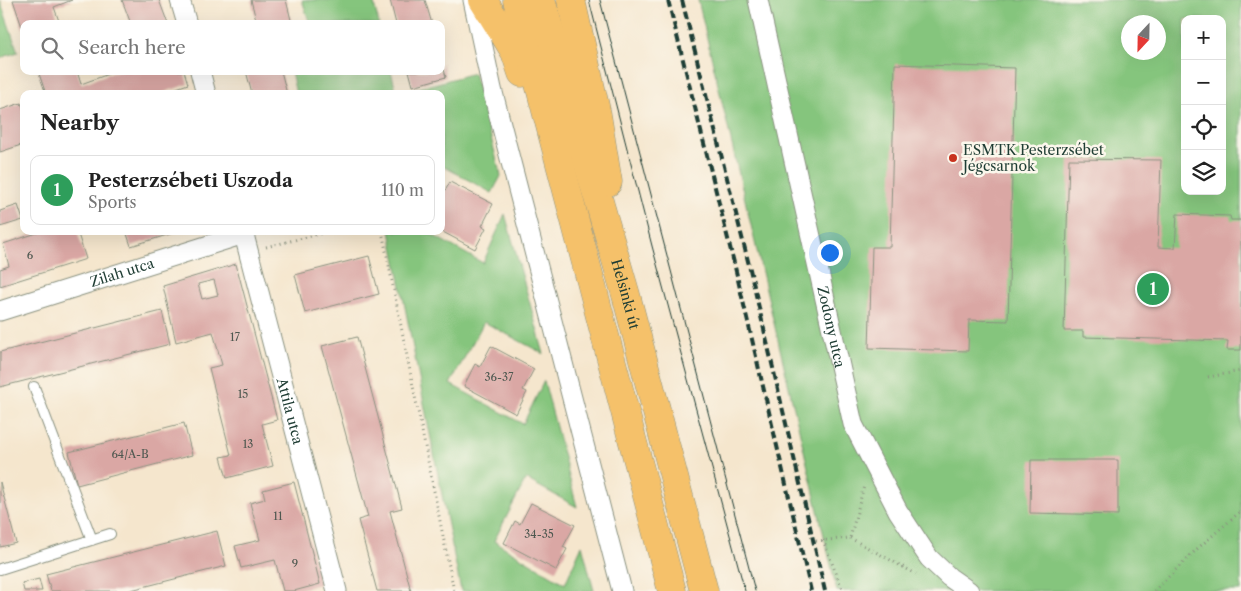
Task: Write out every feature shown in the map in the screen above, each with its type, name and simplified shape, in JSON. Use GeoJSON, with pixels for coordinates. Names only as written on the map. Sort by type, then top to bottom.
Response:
{"type":"FeatureCollection","features":[{"type":"Feature","properties":{"kind":"main road"},"geometry":{"type":"LineString","coordinates":[[483,0],[515,52],[523,76],[550,128]]}},
{"type":"Feature","properties":{"kind":"main road"},"geometry":{"type":"LineString","coordinates":[[518,0],[672,591]]}},
{"type":"Feature","properties":{"kind":"main road","name":"Helsinki út"},"geometry":{"type":"LineString","coordinates":[[540,0],[626,295],[704,591]]}},
{"type":"Feature","properties":{"kind":"main road"},"geometry":{"type":"LineString","coordinates":[[571,0],[597,114],[626,295]]}},
{"type":"Feature","properties":{"kind":"street"},"geometry":{"type":"LineString","coordinates":[[180,0],[185,20]]}},
{"type":"Feature","properties":{"kind":"street"},"geometry":{"type":"LineString","coordinates":[[473,0],[492,89],[622,591]]}},
{"type":"Feature","properties":{"kind":"street","name":"Zodony utca"},"geometry":{"type":"LineString","coordinates":[[758,0],[854,424],[898,511],[929,558],[949,577],[969,591]]}},
{"type":"Feature","properties":{"kind":"street"},"geometry":{"type":"LineString","coordinates":[[201,75],[205,90]]}},
{"type":"Feature","properties":{"kind":"street","name":"Zilah utca"},"geometry":{"type":"LineString","coordinates":[[0,310],[245,239]]}},
{"type":"Feature","properties":{"kind":"street","name":"Attila utca"},"geometry":{"type":"LineString","coordinates":[[245,239],[337,591]]}},
{"type":"Feature","properties":{"kind":"lane"},"geometry":{"type":"LineString","coordinates":[[34,387],[92,540]]}},
{"type":"Feature","properties":{"kind":"lane"},"geometry":{"type":"LineString","coordinates":[[0,569],[110,534]]}},
{"type":"Feature","properties":{"kind":"path"},"geometry":{"type":"LineString","coordinates":[[245,239],[288,235]]}},
{"type":"Feature","properties":{"kind":"path"},"geometry":{"type":"LineString","coordinates":[[383,235],[454,591]]}},
{"type":"Feature","properties":{"kind":"path"},"geometry":{"type":"LineString","coordinates":[[1208,377],[1241,371]]}},
{"type":"Feature","properties":{"kind":"path"},"geometry":{"type":"LineString","coordinates":[[850,538],[863,487],[880,477]]}},
{"type":"Feature","properties":{"kind":"path"},"geometry":{"type":"LineString","coordinates":[[1154,591],[1197,549],[1241,511]]}},
{"type":"Feature","properties":{"kind":"path"},"geometry":{"type":"LineString","coordinates":[[816,541],[850,538],[923,578]]}},
{"type":"Feature","properties":{"kind":"path"},"geometry":{"type":"LineString","coordinates":[[823,540],[843,591]]}},
{"type":"Feature","properties":{"kind":"green space"},"geometry":{"type":"Polygon","coordinates":[[[0,0],[18,52],[0,58],[0,0]]]}},
{"type":"Feature","properties":{"kind":"green space"},"geometry":{"type":"Polygon","coordinates":[[[302,0],[373,0],[378,20],[309,20],[302,0]]]}},
{"type":"Feature","properties":{"kind":"green space"},"geometry":{"type":"Polygon","coordinates":[[[698,0],[1241,0],[1241,591],[837,591],[698,0]]]}},
{"type":"Feature","properties":{"kind":"green space"},"geometry":{"type":"Polygon","coordinates":[[[474,73],[501,176],[492,193],[445,167],[445,90],[412,90],[474,73]]]}},
{"type":"Feature","properties":{"kind":"green space"},"geometry":{"type":"Polygon","coordinates":[[[292,75],[392,75],[396,90],[295,90],[292,75]]]}},
{"type":"Feature","properties":{"kind":"green space"},"geometry":{"type":"Polygon","coordinates":[[[505,214],[544,354],[484,322],[450,384],[523,424],[544,381],[577,507],[526,479],[494,541],[565,584],[582,545],[594,591],[461,591],[391,235],[432,235],[483,263],[505,214]]]}},
{"type":"Feature","properties":{"kind":"building"},"geometry":{"type":"Polygon","coordinates":[[[13,0],[72,0],[54,7],[59,20],[20,21],[13,0]]]}},
{"type":"Feature","properties":{"kind":"building"},"geometry":{"type":"Polygon","coordinates":[[[122,0],[159,0],[166,20],[130,20],[122,0]]]}},
{"type":"Feature","properties":{"kind":"building"},"geometry":{"type":"Polygon","coordinates":[[[251,0],[286,0],[291,20],[256,20],[251,0]]]}},
{"type":"Feature","properties":{"kind":"building"},"geometry":{"type":"Polygon","coordinates":[[[390,0],[425,0],[431,20],[395,20],[390,0]]]}},
{"type":"Feature","properties":{"kind":"building","name":"ESMTK Pesterzsébet Jégcsarnok"},"geometry":{"type":"Polygon","coordinates":[[[895,64],[1015,68],[1008,321],[969,320],[968,351],[869,348],[872,247],[890,247],[895,64]]]}},
{"type":"Feature","properties":{"kind":"building"},"geometry":{"type":"Polygon","coordinates":[[[445,73],[446,77],[413,86],[410,75],[445,75],[445,73]]]}},
{"type":"Feature","properties":{"kind":"building"},"geometry":{"type":"Polygon","coordinates":[[[39,75],[78,75],[81,84],[106,75],[185,75],[188,84],[171,90],[45,90],[39,75]]]}},
{"type":"Feature","properties":{"kind":"building"},"geometry":{"type":"Polygon","coordinates":[[[247,75],[282,75],[286,90],[251,90],[247,75]]]}},
{"type":"Feature","properties":{"kind":"building"},"geometry":{"type":"Polygon","coordinates":[[[20,103],[20,145],[0,152],[0,110],[20,103]]]}},
{"type":"Feature","properties":{"kind":"building"},"geometry":{"type":"Polygon","coordinates":[[[1069,159],[1161,160],[1158,247],[1175,248],[1177,214],[1230,216],[1231,220],[1241,220],[1241,350],[1227,350],[1228,341],[1083,337],[1083,331],[1064,331],[1069,159]]]}},
{"type":"Feature","properties":{"kind":"building"},"geometry":{"type":"Polygon","coordinates":[[[450,182],[493,204],[482,226],[486,228],[475,249],[445,233],[445,191],[450,182]]]}},
{"type":"Feature","properties":{"kind":"building"},"geometry":{"type":"Polygon","coordinates":[[[18,205],[20,221],[0,227],[0,211],[18,205]]]}},
{"type":"Feature","properties":{"kind":"building"},"geometry":{"type":"Polygon","coordinates":[[[31,235],[78,235],[86,259],[0,286],[0,269],[9,266],[3,244],[31,235]]]}},
{"type":"Feature","properties":{"kind":"building"},"geometry":{"type":"Polygon","coordinates":[[[127,235],[167,235],[131,246],[127,235]]]}},
{"type":"Feature","properties":{"kind":"building"},"geometry":{"type":"Polygon","coordinates":[[[369,256],[379,294],[305,313],[295,275],[369,256]]]}},
{"type":"Feature","properties":{"kind":"building"},"geometry":{"type":"Polygon","coordinates":[[[236,264],[277,420],[262,424],[273,466],[227,478],[221,457],[231,455],[209,368],[222,365],[213,332],[176,342],[163,286],[236,264]],[[214,280],[198,284],[202,299],[218,295],[214,280]]]}},
{"type":"Feature","properties":{"kind":"building"},"geometry":{"type":"Polygon","coordinates":[[[162,311],[170,344],[0,387],[0,352],[162,311]]]}},
{"type":"Feature","properties":{"kind":"building"},"geometry":{"type":"Polygon","coordinates":[[[357,337],[402,508],[390,511],[411,591],[377,591],[358,520],[368,517],[322,346],[357,337]]]}},
{"type":"Feature","properties":{"kind":"building"},"geometry":{"type":"Polygon","coordinates":[[[491,346],[534,369],[523,390],[527,392],[516,414],[464,386],[475,364],[480,367],[491,346]]]}},
{"type":"Feature","properties":{"kind":"building"},"geometry":{"type":"Polygon","coordinates":[[[184,423],[192,455],[77,485],[69,452],[184,423]]]}},
{"type":"Feature","properties":{"kind":"building"},"geometry":{"type":"Polygon","coordinates":[[[1031,460],[1118,460],[1118,515],[1030,513],[1031,460]]]}},
{"type":"Feature","properties":{"kind":"building"},"geometry":{"type":"Polygon","coordinates":[[[0,482],[16,543],[0,547],[0,482]]]}},
{"type":"Feature","properties":{"kind":"building"},"geometry":{"type":"Polygon","coordinates":[[[294,482],[320,584],[294,591],[283,591],[275,560],[241,568],[235,546],[260,540],[250,503],[265,499],[263,490],[294,482]]]}},
{"type":"Feature","properties":{"kind":"building"},"geometry":{"type":"Polygon","coordinates":[[[531,503],[575,525],[563,547],[567,549],[556,570],[504,543],[515,521],[520,524],[531,503]]]}},
{"type":"Feature","properties":{"kind":"building"},"geometry":{"type":"Polygon","coordinates":[[[217,531],[226,566],[127,591],[51,591],[46,574],[217,531]]]}},
{"type":"Feature","properties":{"kind":"building"},"geometry":{"type":"Polygon","coordinates":[[[39,579],[42,591],[24,591],[22,583],[39,579]]]}},
{"type":"Feature","properties":{"kind":"tram line"},"geometry":{"type":"LineString","coordinates":[[589,0],[652,246],[745,591]]}},
{"type":"Feature","properties":{"kind":"tram line"},"geometry":{"type":"LineString","coordinates":[[600,0],[755,591]]}},
{"type":"Feature","properties":{"kind":"railway"},"geometry":{"type":"LineString","coordinates":[[668,0],[735,267],[811,591]]}},
{"type":"Feature","properties":{"kind":"railway"},"geometry":{"type":"LineString","coordinates":[[682,0],[749,265],[825,591]]}},
{"type":"Feature","properties":{"kind":"place","name":"ESMTK Pesterzsébet Jégcsarnok"},"geometry":{"type":"Point","coordinates":[953,158]}},
{"type":"Feature","properties":{"kind":"place","name":"Pesterzsébeti Uszoda"},"geometry":{"type":"Point","coordinates":[1153,289]}}]}
